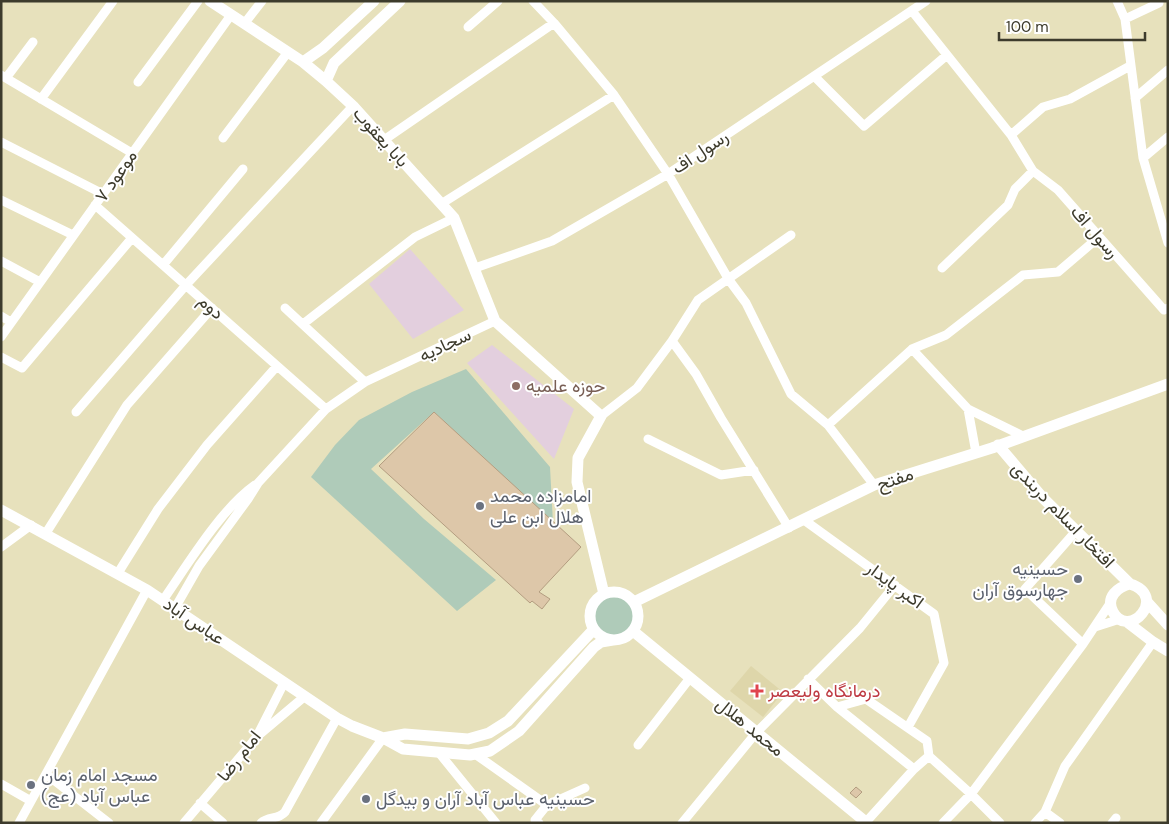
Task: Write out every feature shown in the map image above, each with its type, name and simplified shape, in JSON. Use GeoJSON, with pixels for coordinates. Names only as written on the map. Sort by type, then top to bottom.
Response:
{"type":"FeatureCollection","features":[{"type":"Feature","properties":{"kind":"main road","name":"بابا یعقوب"},"geometry":{"type":"LineString","coordinates":[[210,1],[303,62],[326,81],[353,106],[454,218],[495,321]]}},
{"type":"Feature","properties":{"kind":"main road"},"geometry":{"type":"LineString","coordinates":[[303,62],[323,48],[374,1]]}},
{"type":"Feature","properties":{"kind":"main road"},"geometry":{"type":"LineString","coordinates":[[326,81],[334,63],[400,1]]}},
{"type":"Feature","properties":{"kind":"main road"},"geometry":{"type":"LineString","coordinates":[[323,48],[321,54],[323,59],[327,63],[334,63]]}},
{"type":"Feature","properties":{"kind":"main road"},"geometry":{"type":"LineString","coordinates":[[495,321],[601,416],[578,458],[577,482],[604,594]]}},
{"type":"Feature","properties":{"kind":"main road","name":"مفتح"},"geometry":{"type":"LineString","coordinates":[[634,602],[874,485],[976,453],[1168,384]]}},
{"type":"Feature","properties":{"kind":"main road","name":"افتخار اسلام دربندی"},"geometry":{"type":"LineString","coordinates":[[998,445],[1043,498],[1130,584]]}},
{"type":"Feature","properties":{"kind":"main road","name":"عباس آباد"},"geometry":{"type":"LineString","coordinates":[[1,510],[32,525],[147,590],[337,718],[403,749],[440,754],[470,755],[490,751],[519,731],[594,647],[600,642],[613,640]]}},
{"type":"Feature","properties":{"kind":"main road"},"geometry":{"type":"LineString","coordinates":[[1123,620],[1138,619],[1146,613],[1148,603],[1146,594],[1139,586],[1130,584],[1120,586],[1113,593],[1111,602],[1113,612],[1123,620],[1153,642],[1168,651]]}},
{"type":"Feature","properties":{"kind":"main road"},"geometry":{"type":"LineString","coordinates":[[620,593],[628,596],[634,602],[638,617],[633,631],[627,636],[613,640],[605,639],[594,629],[590,622],[592,606],[604,594],[620,593]]}},
{"type":"Feature","properties":{"kind":"main road"},"geometry":{"type":"LineString","coordinates":[[1148,603],[1168,625]]}},
{"type":"Feature","properties":{"kind":"main road","name":"عباس آباد"},"geometry":{"type":"LineString","coordinates":[[383,738],[405,734],[468,739],[489,733],[508,722],[594,629]]}},
{"type":"Feature","properties":{"kind":"main road","name":"محمد هلال"},"geometry":{"type":"LineString","coordinates":[[633,631],[866,822]]}},
{"type":"Feature","properties":{"kind":"street"},"geometry":{"type":"LineString","coordinates":[[41,99],[113,1]]}},
{"type":"Feature","properties":{"kind":"street"},"geometry":{"type":"LineString","coordinates":[[138,82],[198,1]]}},
{"type":"Feature","properties":{"kind":"street"},"geometry":{"type":"LineString","coordinates":[[244,24],[262,1]]}},
{"type":"Feature","properties":{"kind":"street"},"geometry":{"type":"LineString","coordinates":[[468,27],[498,1]]}},
{"type":"Feature","properties":{"kind":"street"},"geometry":{"type":"LineString","coordinates":[[533,1],[554,23],[614,95],[668,174],[729,280],[746,303],[791,394],[828,425],[874,485]]}},
{"type":"Feature","properties":{"kind":"street","name":"رسول اف"},"geometry":{"type":"LineString","coordinates":[[475,268],[552,241],[668,174],[926,1]]}},
{"type":"Feature","properties":{"kind":"street"},"geometry":{"type":"LineString","coordinates":[[1117,1],[1125,19],[1143,158],[1168,243]]}},
{"type":"Feature","properties":{"kind":"street"},"geometry":{"type":"LineString","coordinates":[[1125,19],[1159,3]]}},
{"type":"Feature","properties":{"kind":"street","name":"رسول اف"},"geometry":{"type":"LineString","coordinates":[[912,11],[1011,135],[1034,171],[1058,190],[1164,310],[1168,308]]}},
{"type":"Feature","properties":{"kind":"street","name":"موعود ۷"},"geometry":{"type":"LineString","coordinates":[[1,337],[231,14]]}},
{"type":"Feature","properties":{"kind":"street"},"geometry":{"type":"LineString","coordinates":[[384,140],[554,23]]}},
{"type":"Feature","properties":{"kind":"street"},"geometry":{"type":"LineString","coordinates":[[33,42],[4,76],[132,153]]}},
{"type":"Feature","properties":{"kind":"street"},"geometry":{"type":"LineString","coordinates":[[223,138],[288,52]]}},
{"type":"Feature","properties":{"kind":"street"},"geometry":{"type":"LineString","coordinates":[[814,76],[864,126],[947,55]]}},
{"type":"Feature","properties":{"kind":"street"},"geometry":{"type":"LineString","coordinates":[[1011,135],[1043,108],[1070,98],[1130,66]]}},
{"type":"Feature","properties":{"kind":"street"},"geometry":{"type":"LineString","coordinates":[[1135,98],[1168,70]]}},
{"type":"Feature","properties":{"kind":"street"},"geometry":{"type":"LineString","coordinates":[[441,204],[614,95]]}},
{"type":"Feature","properties":{"kind":"street"},"geometry":{"type":"LineString","coordinates":[[76,412],[186,285],[353,106]]}},
{"type":"Feature","properties":{"kind":"street"},"geometry":{"type":"LineString","coordinates":[[1143,158],[1168,137]]}},
{"type":"Feature","properties":{"kind":"street"},"geometry":{"type":"LineString","coordinates":[[1,142],[103,194]]}},
{"type":"Feature","properties":{"kind":"street"},"geometry":{"type":"LineString","coordinates":[[163,265],[242,169]]}},
{"type":"Feature","properties":{"kind":"street"},"geometry":{"type":"LineString","coordinates":[[942,268],[1008,205],[1015,189],[1034,171]]}},
{"type":"Feature","properties":{"kind":"street"},"geometry":{"type":"LineString","coordinates":[[1,200],[73,235]]}},
{"type":"Feature","properties":{"kind":"street","name":"دوم"},"geometry":{"type":"LineString","coordinates":[[95,205],[326,409]]}},
{"type":"Feature","properties":{"kind":"street"},"geometry":{"type":"LineString","coordinates":[[303,324],[415,237],[454,218]]}},
{"type":"Feature","properties":{"kind":"street"},"geometry":{"type":"LineString","coordinates":[[601,416],[637,388],[672,342],[698,300],[791,236]]}},
{"type":"Feature","properties":{"kind":"street"},"geometry":{"type":"LineString","coordinates":[[828,425],[912,349],[946,335],[1023,276],[1058,272],[1099,237]]}},
{"type":"Feature","properties":{"kind":"street"},"geometry":{"type":"LineString","coordinates":[[1,357],[22,368],[132,238]]}},
{"type":"Feature","properties":{"kind":"street"},"geometry":{"type":"LineString","coordinates":[[1,262],[40,282]]}},
{"type":"Feature","properties":{"kind":"street"},"geometry":{"type":"LineString","coordinates":[[46,533],[127,405],[212,308]]}},
{"type":"Feature","properties":{"kind":"street"},"geometry":{"type":"LineString","coordinates":[[285,308],[365,382]]}},
{"type":"Feature","properties":{"kind":"street"},"geometry":{"type":"LineString","coordinates":[[1,316],[11,322]]}},
{"type":"Feature","properties":{"kind":"street","name":"سجادیه"},"geometry":{"type":"LineString","coordinates":[[175,608],[199,566],[258,483],[326,409],[365,382],[495,321]]}},
{"type":"Feature","properties":{"kind":"street"},"geometry":{"type":"LineString","coordinates":[[672,342],[696,374],[789,528]]}},
{"type":"Feature","properties":{"kind":"street"},"geometry":{"type":"LineString","coordinates":[[912,349],[968,409],[1023,436]]}},
{"type":"Feature","properties":{"kind":"street"},"geometry":{"type":"LineString","coordinates":[[118,573],[158,509],[207,445],[277,366]]}},
{"type":"Feature","properties":{"kind":"street"},"geometry":{"type":"LineString","coordinates":[[968,409],[976,453]]}},
{"type":"Feature","properties":{"kind":"street"},"geometry":{"type":"LineString","coordinates":[[648,439],[721,475],[754,470]]}},
{"type":"Feature","properties":{"kind":"street"},"geometry":{"type":"LineString","coordinates":[[163,600],[224,515],[241,495],[258,483]]}},
{"type":"Feature","properties":{"kind":"street","name":"اکبر پایدار"},"geometry":{"type":"LineString","coordinates":[[804,520],[934,614],[944,663],[908,726]]}},
{"type":"Feature","properties":{"kind":"street"},"geometry":{"type":"LineString","coordinates":[[1,548],[32,525]]}},
{"type":"Feature","properties":{"kind":"street"},"geometry":{"type":"LineString","coordinates":[[1076,531],[1025,589],[1083,644]]}},
{"type":"Feature","properties":{"kind":"street"},"geometry":{"type":"LineString","coordinates":[[682,823],[756,733],[860,628],[895,585]]}},
{"type":"Feature","properties":{"kind":"street"},"geometry":{"type":"LineString","coordinates":[[19,823],[147,590]]}},
{"type":"Feature","properties":{"kind":"street"},"geometry":{"type":"LineString","coordinates":[[943,823],[971,794],[1083,644],[1111,602]]}},
{"type":"Feature","properties":{"kind":"street"},"geometry":{"type":"LineString","coordinates":[[1095,627],[1123,620]]}},
{"type":"Feature","properties":{"kind":"street"},"geometry":{"type":"LineString","coordinates":[[1035,823],[1045,812],[1065,766],[1153,642]]}},
{"type":"Feature","properties":{"kind":"street"},"geometry":{"type":"LineString","coordinates":[[638,745],[690,678]]}},
{"type":"Feature","properties":{"kind":"street"},"geometry":{"type":"LineString","coordinates":[[808,679],[837,706],[914,769]]}},
{"type":"Feature","properties":{"kind":"street","name":"امام رضا"},"geometry":{"type":"LineString","coordinates":[[184,823],[256,738],[284,683]]}},
{"type":"Feature","properties":{"kind":"street"},"geometry":{"type":"LineString","coordinates":[[256,738],[304,696]]}},
{"type":"Feature","properties":{"kind":"street"},"geometry":{"type":"LineString","coordinates":[[837,706],[866,699],[908,726],[927,741],[929,756],[1000,823]]}},
{"type":"Feature","properties":{"kind":"street"},"geometry":{"type":"LineString","coordinates":[[261,823],[266,819],[278,818],[286,812],[337,718]]}},
{"type":"Feature","properties":{"kind":"street"},"geometry":{"type":"LineString","coordinates":[[321,823],[383,738]]}},
{"type":"Feature","properties":{"kind":"street"},"geometry":{"type":"LineString","coordinates":[[440,754],[496,823]]}},
{"type":"Feature","properties":{"kind":"street"},"geometry":{"type":"LineString","coordinates":[[475,754],[547,806]]}},
{"type":"Feature","properties":{"kind":"street"},"geometry":{"type":"LineString","coordinates":[[866,822],[914,769],[929,756]]}},
{"type":"Feature","properties":{"kind":"street"},"geometry":{"type":"LineString","coordinates":[[46,774],[109,823]]}},
{"type":"Feature","properties":{"kind":"street"},"geometry":{"type":"LineString","coordinates":[[1,784],[31,801]]}},
{"type":"Feature","properties":{"kind":"street"},"geometry":{"type":"LineString","coordinates":[[539,823],[535,820],[547,806],[585,788]]}},
{"type":"Feature","properties":{"kind":"street"},"geometry":{"type":"LineString","coordinates":[[200,803],[223,823]]}},
{"type":"Feature","properties":{"kind":"street"},"geometry":{"type":"LineString","coordinates":[[1045,812],[1060,823]]}},
{"type":"Feature","properties":{"kind":"shaded area"},"geometry":{"type":"Polygon","coordinates":[[[410,249],[464,310],[413,339],[369,284],[410,249]]]}},
{"type":"Feature","properties":{"kind":"shaded area","name":"حوزه علمیه"},"geometry":{"type":"Polygon","coordinates":[[[492,345],[574,409],[554,459],[467,363],[492,345]]]}},
{"type":"Feature","properties":{"kind":"shaded area","name":"درمانگاه ولیعصر"},"geometry":{"type":"Polygon","coordinates":[[[751,666],[783,692],[763,717],[730,691],[751,666]]]}},
{"type":"Feature","properties":{"kind":"green space"},"geometry":{"type":"Polygon","coordinates":[[[466,369],[550,467],[553,523],[434,412],[371,469],[424,519],[496,580],[457,611],[311,477],[335,445],[359,420],[412,392],[466,369]]]}},
{"type":"Feature","properties":{"kind":"green space"},"geometry":{"type":"Polygon","coordinates":[[[618,596],[625,599],[631,605],[634,616],[633,624],[625,633],[618,636],[610,636],[603,633],[595,624],[594,612],[597,605],[606,597],[618,596]]]}},
{"type":"Feature","properties":{"kind":"building","name":"امامزاده محمد هلال ابن علی"},"geometry":{"type":"Polygon","coordinates":[[[434,412],[581,547],[539,592],[550,599],[542,609],[532,601],[530,603],[379,466],[434,412]]]}},
{"type":"Feature","properties":{"kind":"building"},"geometry":{"type":"Polygon","coordinates":[[[856,787],[862,792],[856,798],[850,793],[856,787]]]}},
{"type":"Feature","properties":{"kind":"place","name":"حوزه علمیه"},"geometry":{"type":"Point","coordinates":[516,386]}},
{"type":"Feature","properties":{"kind":"place","name":"امامزاده محمد هلال ابن علی"},"geometry":{"type":"Point","coordinates":[480,506]}},
{"type":"Feature","properties":{"kind":"place","name":"حسینیه جهارسوق آران"},"geometry":{"type":"Point","coordinates":[1078,579]}},
{"type":"Feature","properties":{"kind":"place","name":"درمانگاه ولیعصر"},"geometry":{"type":"Point","coordinates":[757,691]}},
{"type":"Feature","properties":{"kind":"place","name":"مسجد امام زمان (عج) عباس آباد"},"geometry":{"type":"Point","coordinates":[31,785]}},
{"type":"Feature","properties":{"kind":"place","name":"حسینیه عباس آباد آران و بیدگل"},"geometry":{"type":"Point","coordinates":[366,799]}}]}
